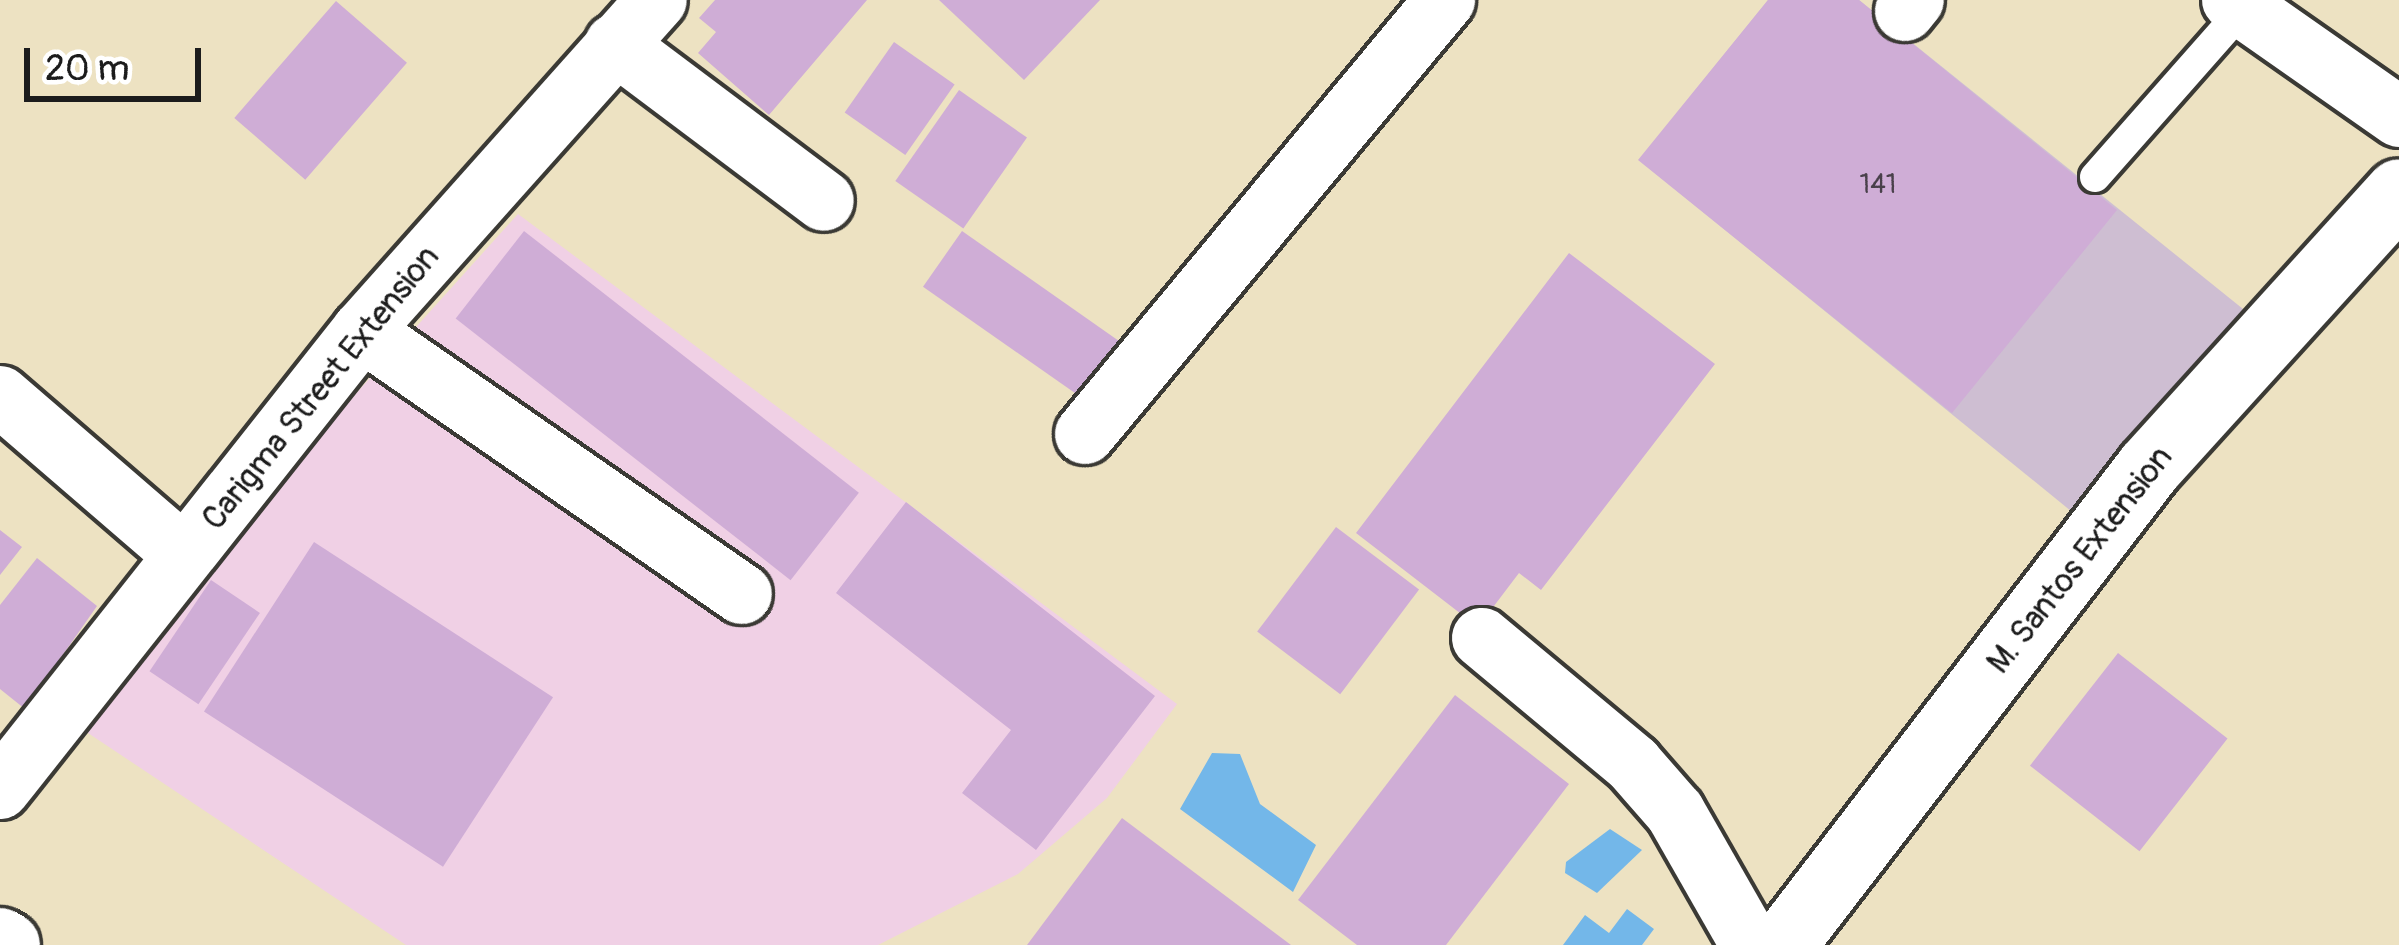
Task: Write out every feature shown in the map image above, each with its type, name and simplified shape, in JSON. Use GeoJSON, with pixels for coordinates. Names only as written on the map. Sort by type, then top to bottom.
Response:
{"type":"FeatureCollection","features":[{"type":"Feature","properties":{"kind":"street","name":"Carigma Street Extension"},"geometry":{"type":"LineString","coordinates":[[0,789],[362,331],[657,0]]}},
{"type":"Feature","properties":{"kind":"street"},"geometry":{"type":"LineString","coordinates":[[1085,434],[1445,0]]}},
{"type":"Feature","properties":{"kind":"street"},"geometry":{"type":"LineString","coordinates":[[2238,4],[2399,117]]}},
{"type":"Feature","properties":{"kind":"street"},"geometry":{"type":"LineString","coordinates":[[616,44],[824,201]]}},
{"type":"Feature","properties":{"kind":"street","name":"M. Santos Extension"},"geometry":{"type":"LineString","coordinates":[[1783,945],[2149,468],[2399,192]]}},
{"type":"Feature","properties":{"kind":"street"},"geometry":{"type":"LineString","coordinates":[[362,331],[742,594]]}},
{"type":"Feature","properties":{"kind":"street"},"geometry":{"type":"LineString","coordinates":[[0,396],[184,555]]}},
{"type":"Feature","properties":{"kind":"street"},"geometry":{"type":"LineString","coordinates":[[1482,638],[1633,764],[1675,812],[1751,945]]}},
{"type":"Feature","properties":{"kind":"lane"},"geometry":{"type":"LineString","coordinates":[[2095,177],[2238,4]]}},
{"type":"Feature","properties":{"kind":"shaded area"},"geometry":{"type":"Polygon","coordinates":[[[1768,0],[1859,0],[2253,317],[2082,520],[1639,160],[1768,0]]]}},
{"type":"Feature","properties":{"kind":"shaded area"},"geometry":{"type":"Polygon","coordinates":[[[518,214],[1177,704],[1107,798],[1018,874],[878,945],[406,945],[64,717],[518,214]]]}},
{"type":"Feature","properties":{"kind":"water"},"geometry":{"type":"Polygon","coordinates":[[[1212,753],[1240,754],[1260,804],[1316,845],[1293,892],[1180,809],[1212,753]]]}},
{"type":"Feature","properties":{"kind":"water"},"geometry":{"type":"Polygon","coordinates":[[[1610,829],[1642,850],[1597,893],[1565,873],[1566,862],[1610,829]]]}},
{"type":"Feature","properties":{"kind":"water"},"geometry":{"type":"Polygon","coordinates":[[[1627,909],[1654,929],[1642,945],[1563,945],[1585,915],[1609,933],[1627,909]]]}},
{"type":"Feature","properties":{"kind":"building"},"geometry":{"type":"Polygon","coordinates":[[[715,0],[867,0],[769,115],[698,53],[716,32],[699,18],[715,0]]]}},
{"type":"Feature","properties":{"kind":"building"},"geometry":{"type":"Polygon","coordinates":[[[939,0],[1100,0],[1024,80],[939,0]]]}},
{"type":"Feature","properties":{"kind":"building"},"geometry":{"type":"Polygon","coordinates":[[[1768,0],[1859,0],[2117,210],[1952,413],[1638,160],[1768,0]]]}},
{"type":"Feature","properties":{"kind":"building"},"geometry":{"type":"Polygon","coordinates":[[[336,1],[407,63],[305,180],[234,118],[336,1]]]}},
{"type":"Feature","properties":{"kind":"building"},"geometry":{"type":"Polygon","coordinates":[[[894,42],[955,84],[905,155],[845,112],[894,42]]]}},
{"type":"Feature","properties":{"kind":"building"},"geometry":{"type":"Polygon","coordinates":[[[959,90],[1027,138],[963,229],[895,181],[959,90]]]}},
{"type":"Feature","properties":{"kind":"building"},"geometry":{"type":"Polygon","coordinates":[[[524,231],[859,493],[791,580],[456,318],[524,231]]]}},
{"type":"Feature","properties":{"kind":"building"},"geometry":{"type":"Polygon","coordinates":[[[962,231],[1139,355],[1100,411],[923,287],[962,231]]]}},
{"type":"Feature","properties":{"kind":"building"},"geometry":{"type":"Polygon","coordinates":[[[1569,253],[1715,364],[1541,590],[1519,573],[1478,627],[1356,533],[1569,253]]]}},
{"type":"Feature","properties":{"kind":"building"},"geometry":{"type":"Polygon","coordinates":[[[906,502],[1155,696],[1036,850],[962,793],[1011,730],[836,593],[906,502]]]}},
{"type":"Feature","properties":{"kind":"building"},"geometry":{"type":"Polygon","coordinates":[[[1336,527],[1419,590],[1340,694],[1257,632],[1336,527]]]}},
{"type":"Feature","properties":{"kind":"building"},"geometry":{"type":"Polygon","coordinates":[[[0,530],[22,547],[0,575],[0,530]]]}},
{"type":"Feature","properties":{"kind":"building"},"geometry":{"type":"Polygon","coordinates":[[[314,542],[553,697],[443,867],[204,711],[314,542]]]}},
{"type":"Feature","properties":{"kind":"building"},"geometry":{"type":"Polygon","coordinates":[[[37,558],[97,606],[25,709],[0,689],[0,605],[37,558]]]}},
{"type":"Feature","properties":{"kind":"building"},"geometry":{"type":"Polygon","coordinates":[[[211,580],[260,613],[198,704],[149,671],[211,580]]]}},
{"type":"Feature","properties":{"kind":"building"},"geometry":{"type":"Polygon","coordinates":[[[2118,653],[2228,739],[2139,851],[2030,766],[2118,653]]]}},
{"type":"Feature","properties":{"kind":"building"},"geometry":{"type":"Polygon","coordinates":[[[1455,695],[1569,784],[1446,945],[1357,945],[1298,900],[1455,695]]]}},
{"type":"Feature","properties":{"kind":"building"},"geometry":{"type":"Polygon","coordinates":[[[1122,818],[1291,945],[1027,945],[1122,818]]]}}]}
